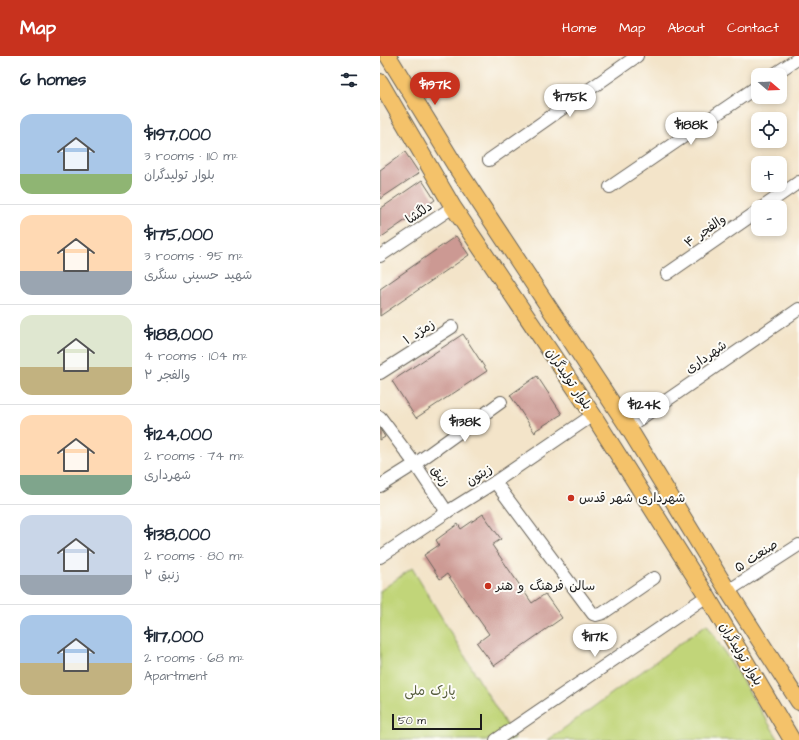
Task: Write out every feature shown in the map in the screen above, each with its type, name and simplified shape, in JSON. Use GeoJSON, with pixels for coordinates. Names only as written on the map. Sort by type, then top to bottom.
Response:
{"type":"FeatureCollection","features":[{"type":"Feature","properties":{"kind":"main road","name":"بلوار تولیدگران"},"geometry":{"type":"LineString","coordinates":[[388,56],[458,170],[628,427],[728,591],[799,702]]}},
{"type":"Feature","properties":{"kind":"main road","name":"بلوار تولیدگران"},"geometry":{"type":"LineString","coordinates":[[380,82],[453,207],[593,415],[707,596],[792,740]]}},
{"type":"Feature","properties":{"kind":"street"},"geometry":{"type":"LineString","coordinates":[[489,160],[637,56]]}},
{"type":"Feature","properties":{"kind":"street"},"geometry":{"type":"LineString","coordinates":[[784,68],[799,58]]}},
{"type":"Feature","properties":{"kind":"street"},"geometry":{"type":"LineString","coordinates":[[610,187],[751,91]]}},
{"type":"Feature","properties":{"kind":"street"},"geometry":{"type":"LineString","coordinates":[[773,200],[799,182]]}},
{"type":"Feature","properties":{"kind":"street","name":"دلگشا"},"geometry":{"type":"LineString","coordinates":[[380,256],[453,207]]}},
{"type":"Feature","properties":{"kind":"street","name":"والفجر ۴"},"geometry":{"type":"LineString","coordinates":[[667,274],[751,216]]}},
{"type":"Feature","properties":{"kind":"street","name":"شهرداری"},"geometry":{"type":"LineString","coordinates":[[628,427],[799,309]]}},
{"type":"Feature","properties":{"kind":"street","name":"زمرّد ۱"},"geometry":{"type":"LineString","coordinates":[[380,373],[452,327]]}},
{"type":"Feature","properties":{"kind":"street"},"geometry":{"type":"LineString","coordinates":[[380,486],[415,464],[501,402]]}},
{"type":"Feature","properties":{"kind":"street","name":"زیتون"},"geometry":{"type":"LineString","coordinates":[[380,557],[495,482],[593,415]]}},
{"type":"Feature","properties":{"kind":"street","name":"زنبق"},"geometry":{"type":"LineString","coordinates":[[380,417],[415,464],[447,512]]}},
{"type":"Feature","properties":{"kind":"street"},"geometry":{"type":"LineString","coordinates":[[495,482],[593,614],[596,615],[603,613],[654,578]]}},
{"type":"Feature","properties":{"kind":"street","name":"صنعت ۵"},"geometry":{"type":"LineString","coordinates":[[728,591],[799,545]]}},
{"type":"Feature","properties":{"kind":"street"},"geometry":{"type":"LineString","coordinates":[[496,740],[707,596]]}},
{"type":"Feature","properties":{"kind":"green space","name":"پارک ملی"},"geometry":{"type":"Polygon","coordinates":[[[412,568],[515,740],[380,740],[380,591],[412,568]]]}},
{"type":"Feature","properties":{"kind":"green space"},"geometry":{"type":"Polygon","coordinates":[[[707,624],[779,740],[548,740],[707,624]]]}},
{"type":"Feature","properties":{"kind":"building"},"geometry":{"type":"Polygon","coordinates":[[[405,152],[419,173],[380,199],[380,170],[405,152]]]}},
{"type":"Feature","properties":{"kind":"building"},"geometry":{"type":"Polygon","coordinates":[[[422,180],[435,200],[380,238],[380,209],[422,180]]]}},
{"type":"Feature","properties":{"kind":"building"},"geometry":{"type":"Polygon","coordinates":[[[456,236],[469,255],[380,316],[380,289],[456,236]]]}},
{"type":"Feature","properties":{"kind":"building"},"geometry":{"type":"Polygon","coordinates":[[[463,334],[487,371],[416,418],[392,381],[463,334]]]}},
{"type":"Feature","properties":{"kind":"building"},"geometry":{"type":"Polygon","coordinates":[[[537,376],[562,414],[536,430],[535,433],[510,395],[537,376]]]}},
{"type":"Feature","properties":{"kind":"building"},"geometry":{"type":"Polygon","coordinates":[[[380,429],[385,437],[380,440],[380,429]]]}},
{"type":"Feature","properties":{"kind":"building","name":"سالن فرهنگ و هنر"},"geometry":{"type":"Polygon","coordinates":[[[483,514],[501,539],[492,545],[532,603],[545,594],[562,618],[494,666],[477,643],[489,634],[447,574],[440,579],[424,555],[439,545],[436,540],[458,524],[461,529],[483,514]]]}},
{"type":"Feature","properties":{"kind":"place","name":"شهرداری شهر قدس"},"geometry":{"type":"Point","coordinates":[571,498]}},
{"type":"Feature","properties":{"kind":"place","name":"سالن فرهنگ و هنر"},"geometry":{"type":"Point","coordinates":[488,586]}}]}
